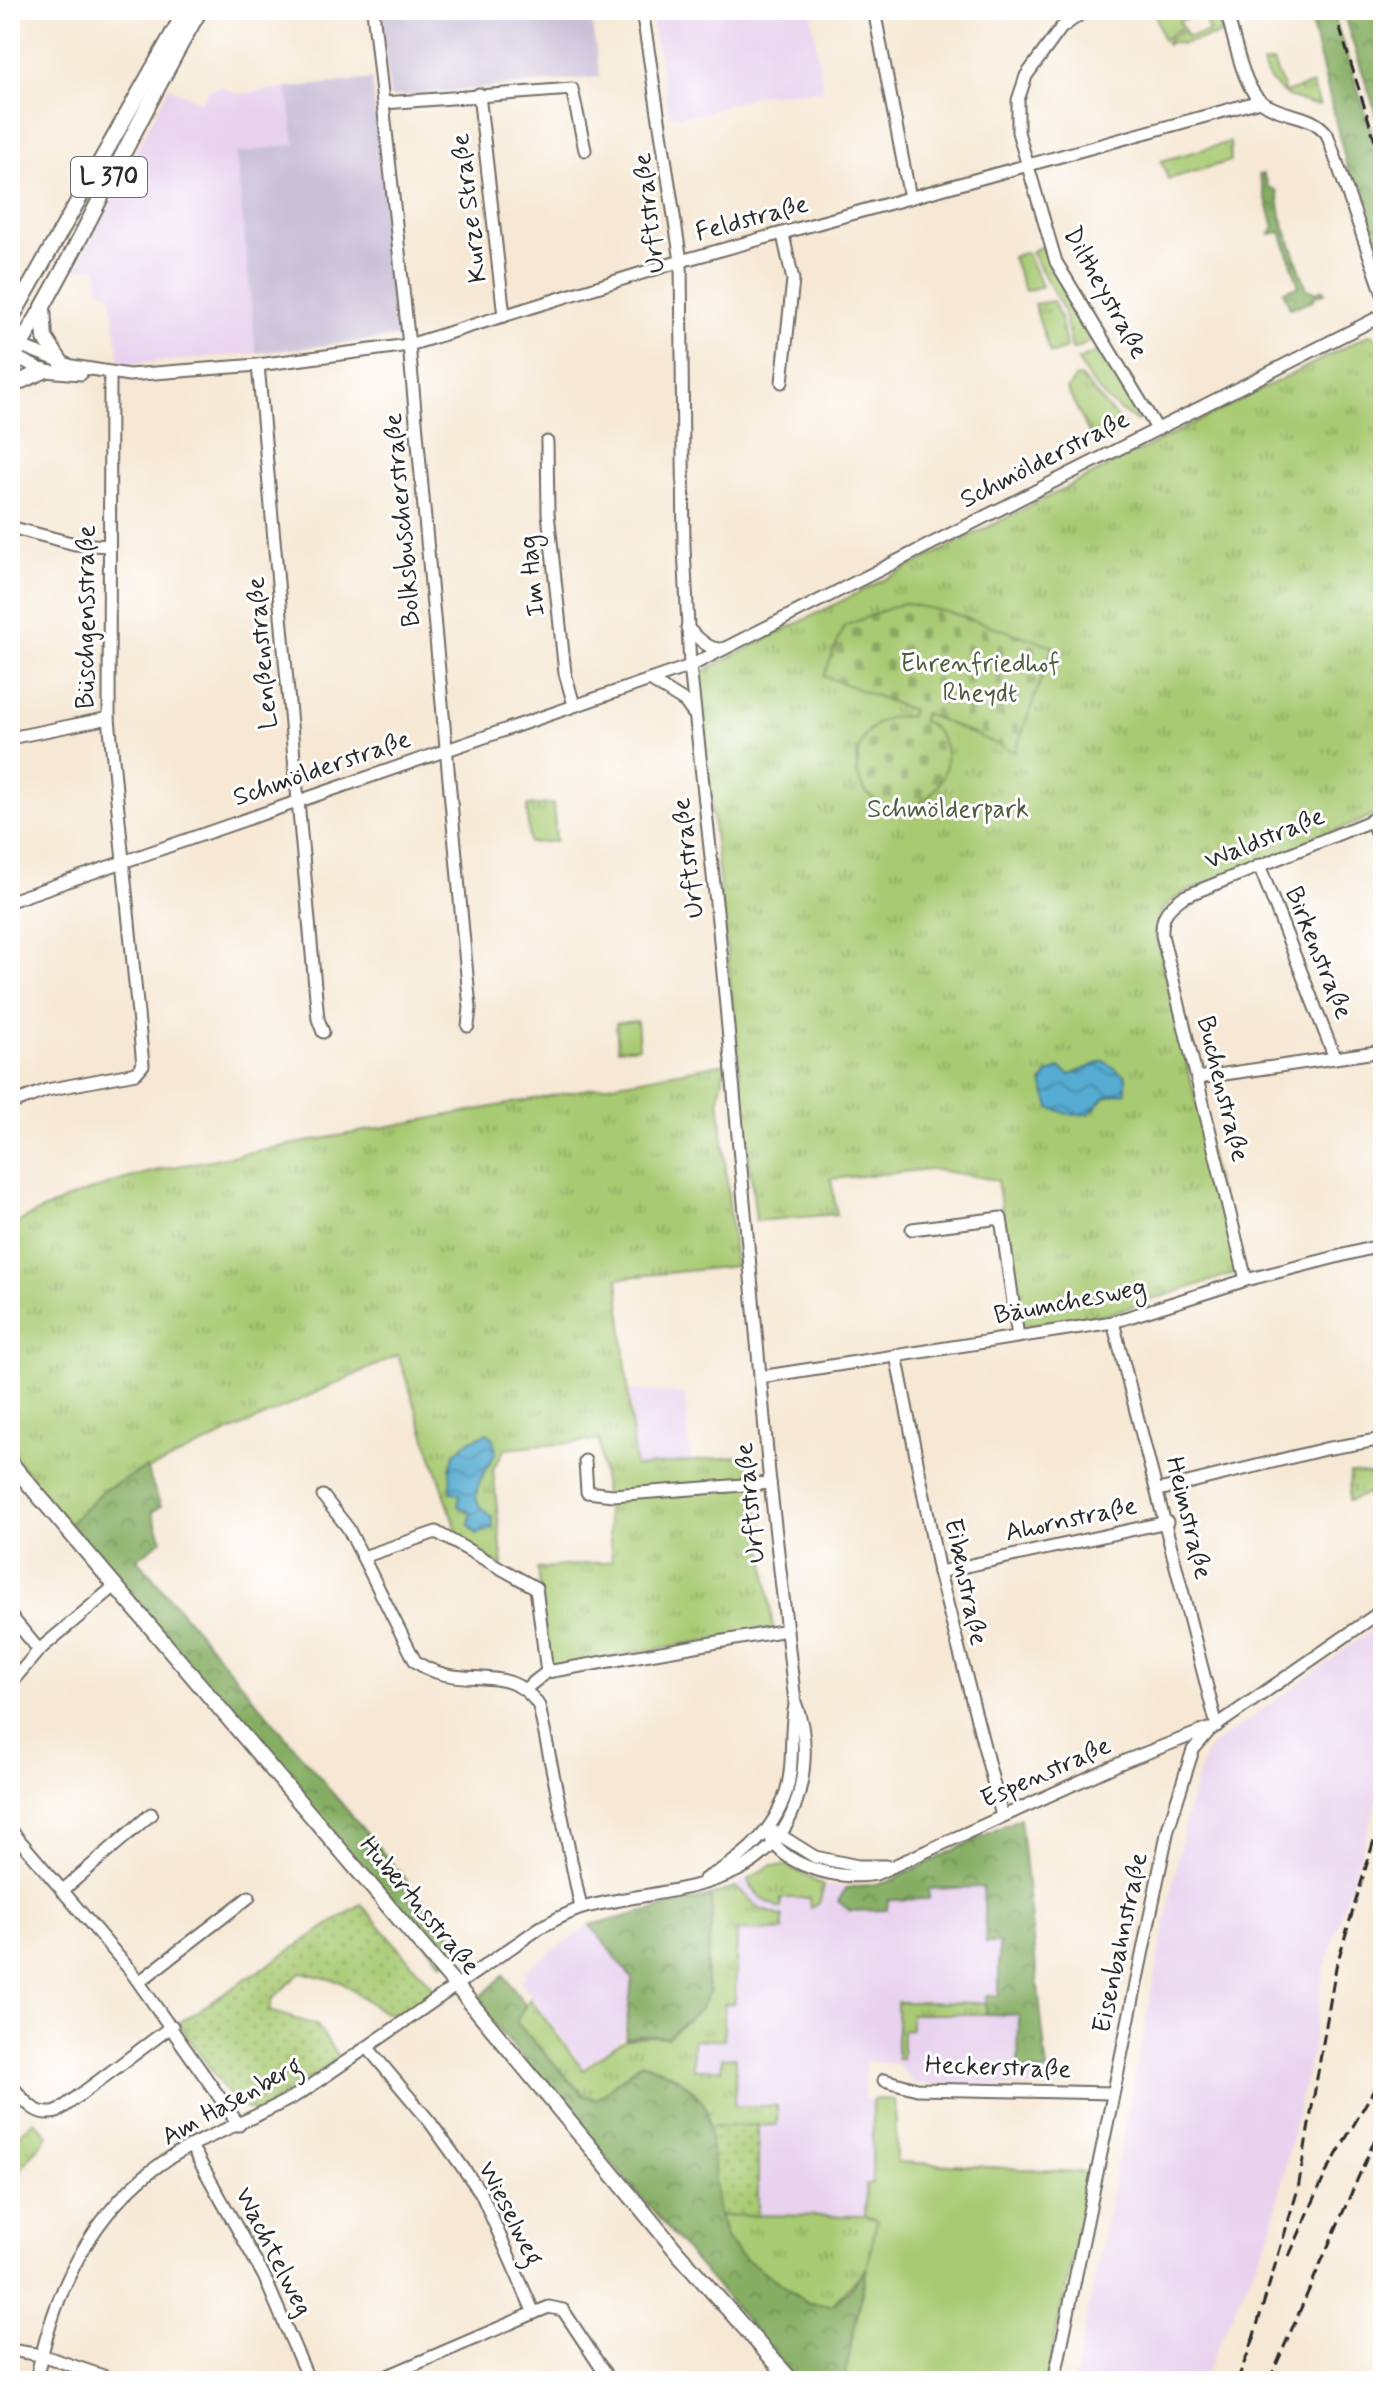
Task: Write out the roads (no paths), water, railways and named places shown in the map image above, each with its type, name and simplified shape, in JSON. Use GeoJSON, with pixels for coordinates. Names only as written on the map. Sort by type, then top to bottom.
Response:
{"type":"FeatureCollection","features":[{"type":"Feature","properties":{"kind":"main road","name":"L 370"},"geometry":{"type":"LineString","coordinates":[[10,321],[186,10]]}},
{"type":"Feature","properties":{"kind":"main road","name":"L 370"},"geometry":{"type":"LineString","coordinates":[[13,352],[43,307],[200,10]]}},
{"type":"Feature","properties":{"kind":"main road"},"geometry":{"type":"LineString","coordinates":[[43,307],[45,338],[61,362]]}},
{"type":"Feature","properties":{"kind":"main road"},"geometry":{"type":"LineString","coordinates":[[10,386],[44,371]]}},
{"type":"Feature","properties":{"kind":"main road","name":"Hubertusstraße"},"geometry":{"type":"LineString","coordinates":[[10,1462],[456,1986],[678,2253],[792,2381]]}},
{"type":"Feature","properties":{"kind":"street","name":"Bolksbuscherstraße"},"geometry":{"type":"LineString","coordinates":[[373,10],[409,345],[470,1008],[468,1026]]}},
{"type":"Feature","properties":{"kind":"street","name":"Urftstraße"},"geometry":{"type":"LineString","coordinates":[[642,10],[681,261],[690,666],[719,930],[770,1483],[795,1702],[790,1777],[767,1830],[742,1858],[690,1886]]}},
{"type":"Feature","properties":{"kind":"street"},"geometry":{"type":"LineString","coordinates":[[874,10],[910,198]]}},
{"type":"Feature","properties":{"kind":"street","name":"Diltheystraße"},"geometry":{"type":"LineString","coordinates":[[1086,10],[1061,28],[1026,76],[1018,100],[1018,132],[1056,262],[1156,427]]}},
{"type":"Feature","properties":{"kind":"street"},"geometry":{"type":"LineString","coordinates":[[1226,10],[1247,81],[1260,101],[1317,121],[1327,134],[1383,294]]}},
{"type":"Feature","properties":{"kind":"street","name":"Kurze Straße"},"geometry":{"type":"LineString","coordinates":[[384,103],[572,89],[585,150]]}},
{"type":"Feature","properties":{"kind":"street","name":"Kurze Straße"},"geometry":{"type":"LineString","coordinates":[[479,94],[504,316]]}},
{"type":"Feature","properties":{"kind":"street","name":"Feldstraße"},"geometry":{"type":"LineString","coordinates":[[13,352],[44,371],[110,374],[188,372],[409,345],[681,261],[1260,101]]}},
{"type":"Feature","properties":{"kind":"street"},"geometry":{"type":"LineString","coordinates":[[782,382],[793,280],[783,235]]}},
{"type":"Feature","properties":{"kind":"street","name":"Schmölderstraße"},"geometry":{"type":"LineString","coordinates":[[10,901],[121,860],[690,666],[1156,427],[1383,315]]}},
{"type":"Feature","properties":{"kind":"street","name":"Feldstraße"},"geometry":{"type":"LineString","coordinates":[[13,352],[110,374]]}},
{"type":"Feature","properties":{"kind":"street","name":"Lenßenstraße"},"geometry":{"type":"LineString","coordinates":[[258,365],[318,1019],[323,1032]]}},
{"type":"Feature","properties":{"kind":"street","name":"Büschgensstraße"},"geometry":{"type":"LineString","coordinates":[[10,1104],[47,1090],[136,1073],[143,1065],[109,718],[110,374]]}},
{"type":"Feature","properties":{"kind":"street","name":"Im Hag"},"geometry":{"type":"LineString","coordinates":[[547,442],[548,513],[565,673],[574,705]]}},
{"type":"Feature","properties":{"kind":"street"},"geometry":{"type":"LineString","coordinates":[[10,527],[75,544],[109,546]]}},
{"type":"Feature","properties":{"kind":"street"},"geometry":{"type":"LineString","coordinates":[[687,628],[709,647],[718,650],[729,647]]}},
{"type":"Feature","properties":{"kind":"street"},"geometry":{"type":"LineString","coordinates":[[650,680],[685,702],[694,715]]}},
{"type":"Feature","properties":{"kind":"street"},"geometry":{"type":"LineString","coordinates":[[10,738],[109,718]]}},
{"type":"Feature","properties":{"kind":"street"},"geometry":{"type":"LineString","coordinates":[[1377,818],[1383,850]]}},
{"type":"Feature","properties":{"kind":"street","name":"Waldstraße"},"geometry":{"type":"LineString","coordinates":[[1166,909],[1183,897],[1377,818]]}},
{"type":"Feature","properties":{"kind":"street","name":"Birkenstraße"},"geometry":{"type":"LineString","coordinates":[[1259,865],[1335,1058]]}},
{"type":"Feature","properties":{"kind":"street","name":"Buchenstraße"},"geometry":{"type":"LineString","coordinates":[[1166,909],[1162,935],[1246,1280]]}},
{"type":"Feature","properties":{"kind":"street"},"geometry":{"type":"LineString","coordinates":[[1197,1078],[1383,1051]]}},
{"type":"Feature","properties":{"kind":"street"},"geometry":{"type":"LineString","coordinates":[[912,1229],[1001,1218],[1018,1337]]}},
{"type":"Feature","properties":{"kind":"street","name":"Bäumchesweg"},"geometry":{"type":"LineString","coordinates":[[760,1377],[1113,1322],[1246,1280],[1383,1245]]}},
{"type":"Feature","properties":{"kind":"street","name":"Heimstraße"},"geometry":{"type":"LineString","coordinates":[[1113,1322],[1159,1490],[1217,1726]]}},
{"type":"Feature","properties":{"kind":"street","name":"Eibenstraße"},"geometry":{"type":"LineString","coordinates":[[896,1355],[939,1572],[1002,1816]]}},
{"type":"Feature","properties":{"kind":"street"},"geometry":{"type":"LineString","coordinates":[[1159,1490],[1325,1449],[1383,1439]]}},
{"type":"Feature","properties":{"kind":"street"},"geometry":{"type":"LineString","coordinates":[[585,1461],[587,1492],[613,1495],[770,1483]]}},
{"type":"Feature","properties":{"kind":"street"},"geometry":{"type":"LineString","coordinates":[[323,1496],[348,1528],[415,1661],[434,1674],[499,1678],[525,1689],[542,1716],[581,1908]]}},
{"type":"Feature","properties":{"kind":"street","name":"Ahornstraße"},"geometry":{"type":"LineString","coordinates":[[939,1572],[1167,1522]]}},
{"type":"Feature","properties":{"kind":"street"},"geometry":{"type":"LineString","coordinates":[[363,1557],[436,1532],[536,1588],[547,1672]]}},
{"type":"Feature","properties":{"kind":"street"},"geometry":{"type":"LineString","coordinates":[[10,1684],[39,1650],[115,1586]]}},
{"type":"Feature","properties":{"kind":"street","name":"Eisenbahnstraße"},"geometry":{"type":"LineString","coordinates":[[1054,2381],[1168,1829],[1193,1750],[1217,1726],[1383,1610]]}},
{"type":"Feature","properties":{"kind":"street"},"geometry":{"type":"LineString","coordinates":[[10,1615],[39,1650]]}},
{"type":"Feature","properties":{"kind":"street"},"geometry":{"type":"LineString","coordinates":[[525,1689],[547,1672],[787,1630]]}},
{"type":"Feature","properties":{"kind":"street","name":"Urftstraße"},"geometry":{"type":"LineString","coordinates":[[456,1986],[541,1927],[581,1908],[727,1879],[750,1866],[778,1839],[803,1778],[801,1717],[795,1702]]}},
{"type":"Feature","properties":{"kind":"street","name":"Espenstraße"},"geometry":{"type":"LineString","coordinates":[[767,1830],[810,1867],[842,1878],[867,1876],[896,1866],[1125,1761],[1217,1726]]}},
{"type":"Feature","properties":{"kind":"street"},"geometry":{"type":"LineString","coordinates":[[62,1891],[151,1814]]}},
{"type":"Feature","properties":{"kind":"street"},"geometry":{"type":"LineString","coordinates":[[10,1829],[139,1982],[239,2125]]}},
{"type":"Feature","properties":{"kind":"street"},"geometry":{"type":"LineString","coordinates":[[139,1982],[249,1897]]}},
{"type":"Feature","properties":{"kind":"street","name":"Am Hasenberg"},"geometry":{"type":"LineString","coordinates":[[36,2381],[53,2310],[78,2253],[129,2190],[191,2146],[264,2115],[456,1986]]}},
{"type":"Feature","properties":{"kind":"street"},"geometry":{"type":"LineString","coordinates":[[10,2084],[35,2111],[46,2115],[57,2112],[172,2026]]}},
{"type":"Feature","properties":{"kind":"street","name":"Wieselweg"},"geometry":{"type":"LineString","coordinates":[[368,2048],[430,2122],[481,2193],[534,2313]]}},
{"type":"Feature","properties":{"kind":"street","name":"Heckerstraße"},"geometry":{"type":"LineString","coordinates":[[884,2080],[917,2089],[1112,2093]]}},
{"type":"Feature","properties":{"kind":"street","name":"Wachtelweg"},"geometry":{"type":"LineString","coordinates":[[191,2146],[264,2276],[309,2381]]}},
{"type":"Feature","properties":{"kind":"street"},"geometry":{"type":"LineString","coordinates":[[376,2381],[549,2307],[563,2310],[610,2381]]}},
{"type":"Feature","properties":{"kind":"street"},"geometry":{"type":"LineString","coordinates":[[10,2350],[41,2355],[118,2381]]}},
{"type":"Feature","properties":{"kind":"water"},"geometry":{"type":"Polygon","coordinates":[[[1104,1061],[1126,1076],[1126,1092],[1105,1097],[1089,1114],[1072,1115],[1050,1108],[1042,1083],[1048,1074],[1060,1068],[1070,1075],[1104,1061]]]}},
{"type":"Feature","properties":{"kind":"water"},"geometry":{"type":"Polygon","coordinates":[[[487,1433],[493,1437],[496,1452],[476,1492],[479,1505],[493,1519],[493,1528],[477,1534],[469,1525],[471,1513],[458,1506],[460,1494],[451,1492],[450,1468],[455,1453],[467,1442],[487,1433]]]}},
{"type":"Feature","properties":{"kind":"railway"},"geometry":{"type":"LineString","coordinates":[[1334,10],[1383,166]]}},
{"type":"Feature","properties":{"kind":"railway"},"geometry":{"type":"LineString","coordinates":[[1252,2342],[1298,2189],[1336,1967],[1383,1810]]}},
{"type":"Feature","properties":{"kind":"railway"},"geometry":{"type":"LineString","coordinates":[[1289,2256],[1326,2173],[1383,2074]]}},
{"type":"Feature","properties":{"kind":"railway"},"geometry":{"type":"LineString","coordinates":[[1269,2381],[1383,2121]]}},
{"type":"Feature","properties":{"kind":"railway"},"geometry":{"type":"LineString","coordinates":[[1237,2381],[1256,2333]]}},
{"type":"Feature","properties":{"kind":"park label","name":"Ehrenfriedhof Rheydt"},"geometry":{"type":"Point","coordinates":[980,679]}},
{"type":"Feature","properties":{"kind":"park label","name":"Schmölderpark"},"geometry":{"type":"Point","coordinates":[948,810]}}]}
